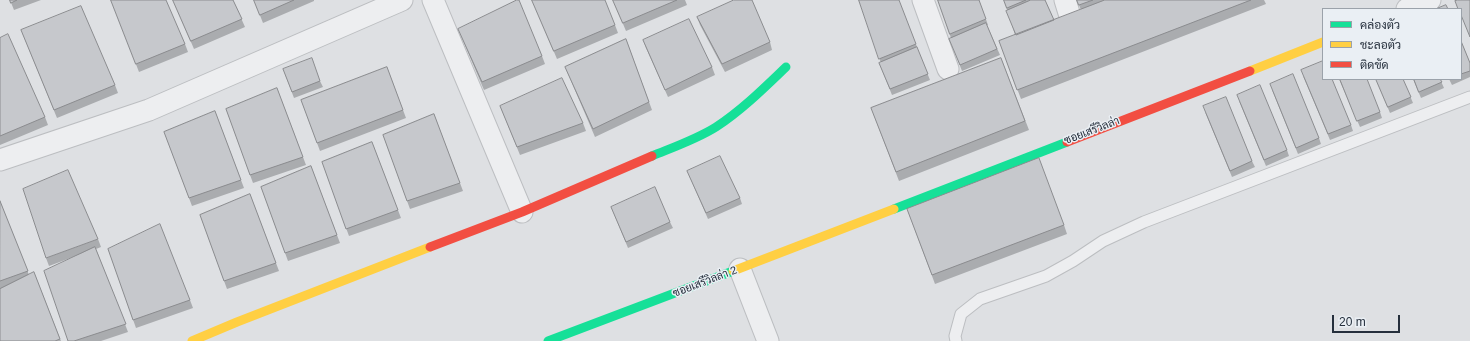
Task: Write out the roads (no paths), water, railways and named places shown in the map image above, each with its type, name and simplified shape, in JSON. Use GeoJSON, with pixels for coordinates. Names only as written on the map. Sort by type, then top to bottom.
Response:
{"type":"FeatureCollection","features":[{"type":"Feature","properties":{"kind":"street"},"geometry":{"type":"LineString","coordinates":[[0,160],[149,110],[402,0]]}},
{"type":"Feature","properties":{"kind":"street"},"geometry":{"type":"LineString","coordinates":[[433,0],[522,212]]}},
{"type":"Feature","properties":{"kind":"street"},"geometry":{"type":"LineString","coordinates":[[923,0],[948,69]]}},
{"type":"Feature","properties":{"kind":"street"},"geometry":{"type":"LineString","coordinates":[[1410,8],[1430,0]]}},
{"type":"Feature","properties":{"kind":"street","name":"ซอยเสรีวิลล่า"},"geometry":{"type":"LineString","coordinates":[[862,221],[1322,42]]}},
{"type":"Feature","properties":{"kind":"street"},"geometry":{"type":"LineString","coordinates":[[192,341],[237,322],[522,212],[704,134],[720,125],[738,111],[786,67]]}},
{"type":"Feature","properties":{"kind":"street","name":"ซอยเสรีวิลล่า 2"},"geometry":{"type":"LineString","coordinates":[[548,341],[740,269],[862,221]]}},
{"type":"Feature","properties":{"kind":"street"},"geometry":{"type":"LineString","coordinates":[[740,269],[768,341]]}},
{"type":"Feature","properties":{"kind":"lane"},"geometry":{"type":"LineString","coordinates":[[956,341],[955,336],[961,314],[980,299],[1046,276],[1073,261],[1103,241],[1144,222],[1470,97]]}}]}
